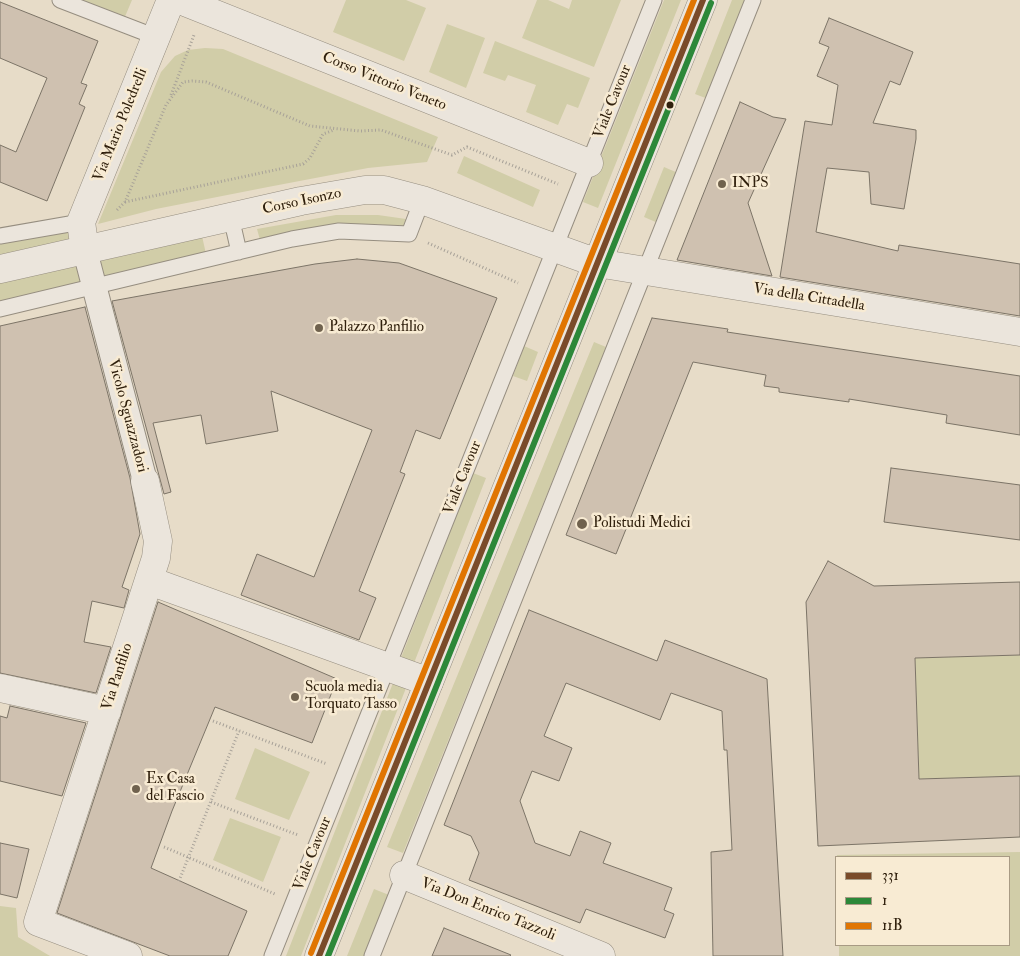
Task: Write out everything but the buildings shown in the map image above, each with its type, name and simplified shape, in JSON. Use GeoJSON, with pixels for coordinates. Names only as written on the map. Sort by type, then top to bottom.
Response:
{"type":"FeatureCollection","features":[{"type":"Feature","properties":{"kind":"street","name":"Via Mario Poledrelli"},"geometry":{"type":"LineString","coordinates":[[81,222],[171,0]]}},
{"type":"Feature","properties":{"kind":"street"},"geometry":{"type":"LineString","coordinates":[[319,956],[703,0]]}},
{"type":"Feature","properties":{"kind":"street","name":"Corso Vittorio Veneto"},"geometry":{"type":"LineString","coordinates":[[192,5],[589,163]]}},
{"type":"Feature","properties":{"kind":"street","name":"Corso Isonzo"},"geometry":{"type":"LineString","coordinates":[[0,269],[301,201],[365,190],[384,190],[422,200],[597,263]]}},
{"type":"Feature","properties":{"kind":"street"},"geometry":{"type":"LineString","coordinates":[[81,222],[85,251]]}},
{"type":"Feature","properties":{"kind":"street","name":"Vicolo Sguazzadori"},"geometry":{"type":"LineString","coordinates":[[85,251],[93,288],[145,481],[158,540],[150,581]]}},
{"type":"Feature","properties":{"kind":"street","name":"Via della Cittadella"},"geometry":{"type":"LineString","coordinates":[[597,263],[1020,332]]}},
{"type":"Feature","properties":{"kind":"street"},"geometry":{"type":"LineString","coordinates":[[150,581],[429,682]]}},
{"type":"Feature","properties":{"kind":"street","name":"Via Panfilio"},"geometry":{"type":"LineString","coordinates":[[128,956],[38,922],[150,581]]}},
{"type":"Feature","properties":{"kind":"street"},"geometry":{"type":"LineString","coordinates":[[0,688],[107,712]]}},
{"type":"Feature","properties":{"kind":"street","name":"Via Don Enrico Tazzoli"},"geometry":{"type":"LineString","coordinates":[[404,876],[601,956]]}},
{"type":"Feature","properties":{"kind":"lane"},"geometry":{"type":"LineString","coordinates":[[60,0],[156,38]]}},
{"type":"Feature","properties":{"kind":"lane","name":"Viale Cavour"},"geometry":{"type":"LineString","coordinates":[[272,956],[654,0]]}},
{"type":"Feature","properties":{"kind":"lane"},"geometry":{"type":"LineString","coordinates":[[372,956],[753,0]]}},
{"type":"Feature","properties":{"kind":"lane"},"geometry":{"type":"LineString","coordinates":[[0,309],[292,239],[339,231],[409,234],[422,200]]}},
{"type":"Feature","properties":{"kind":"lane"},"geometry":{"type":"LineString","coordinates":[[231,217],[239,252]]}},
{"type":"Feature","properties":{"kind":"lane"},"geometry":{"type":"LineString","coordinates":[[0,236],[81,222]]}},
{"type":"Feature","properties":{"kind":"path"},"geometry":{"type":"LineString","coordinates":[[81,222],[112,214],[125,202],[166,105],[192,5]]}},
{"type":"Feature","properties":{"kind":"path"},"geometry":{"type":"LineString","coordinates":[[166,105],[183,82],[206,82],[310,126],[337,130],[381,130],[452,155],[468,147],[577,192]]}},
{"type":"Feature","properties":{"kind":"path"},"geometry":{"type":"LineString","coordinates":[[125,202],[304,164],[310,158],[323,134],[337,130]]}},
{"type":"Feature","properties":{"kind":"path"},"geometry":{"type":"LineString","coordinates":[[409,234],[537,291]]}},
{"type":"Feature","properties":{"kind":"path"},"geometry":{"type":"LineString","coordinates":[[213,721],[346,771]]}},
{"type":"Feature","properties":{"kind":"path"},"geometry":{"type":"LineString","coordinates":[[179,881],[239,731]]}},
{"type":"Feature","properties":{"kind":"path"},"geometry":{"type":"LineString","coordinates":[[211,802],[318,842]]}},
{"type":"Feature","properties":{"kind":"path"},"geometry":{"type":"LineString","coordinates":[[164,847],[294,902]]}},
{"type":"Feature","properties":{"kind":"shaded area"},"geometry":{"type":"Polygon","coordinates":[[[76,0],[132,0],[124,19],[76,0]]]}},
{"type":"Feature","properties":{"kind":"shaded area"},"geometry":{"type":"Polygon","coordinates":[[[346,0],[406,0],[426,8],[404,61],[333,32],[346,0]]]}},
{"type":"Feature","properties":{"kind":"shaded area"},"geometry":{"type":"Polygon","coordinates":[[[537,0],[548,0],[569,9],[572,0],[621,0],[594,67],[522,38],[537,0]]]}},
{"type":"Feature","properties":{"kind":"shaded area"},"geometry":{"type":"Polygon","coordinates":[[[664,0],[681,0],[598,208],[583,202],[664,0]]]}},
{"type":"Feature","properties":{"kind":"shaded area"},"geometry":{"type":"Polygon","coordinates":[[[732,0],[747,0],[708,99],[695,94],[732,0]]]}},
{"type":"Feature","properties":{"kind":"shaded area"},"geometry":{"type":"Polygon","coordinates":[[[447,24],[485,38],[466,88],[429,72],[447,24]]]}},
{"type":"Feature","properties":{"kind":"shaded area"},"geometry":{"type":"Polygon","coordinates":[[[495,41],[590,78],[578,108],[567,104],[558,125],[526,112],[536,85],[508,75],[505,81],[483,73],[495,41]]]}},
{"type":"Feature","properties":{"kind":"shaded area"},"geometry":{"type":"Polygon","coordinates":[[[205,48],[223,49],[438,137],[427,162],[368,168],[156,209],[98,224],[161,72],[175,56],[188,50],[205,48]]]}},
{"type":"Feature","properties":{"kind":"shaded area"},"geometry":{"type":"Polygon","coordinates":[[[464,156],[540,190],[533,207],[457,173],[464,156]]]}},
{"type":"Feature","properties":{"kind":"shaded area"},"geometry":{"type":"Polygon","coordinates":[[[664,167],[678,173],[658,223],[644,217],[664,167]]]}},
{"type":"Feature","properties":{"kind":"shaded area"},"geometry":{"type":"Polygon","coordinates":[[[336,215],[378,215],[406,219],[403,227],[376,224],[337,225],[260,240],[257,229],[336,215]]]}},
{"type":"Feature","properties":{"kind":"shaded area"},"geometry":{"type":"Polygon","coordinates":[[[74,230],[76,245],[0,262],[0,243],[74,230]]]}},
{"type":"Feature","properties":{"kind":"shaded area"},"geometry":{"type":"Polygon","coordinates":[[[202,236],[206,254],[102,277],[97,260],[202,236]]]}},
{"type":"Feature","properties":{"kind":"shaded area"},"geometry":{"type":"Polygon","coordinates":[[[77,262],[82,284],[0,302],[0,279],[77,262]]]}},
{"type":"Feature","properties":{"kind":"shaded area"},"geometry":{"type":"Polygon","coordinates":[[[594,342],[606,347],[403,853],[387,847],[594,342]]]}},
{"type":"Feature","properties":{"kind":"shaded area"},"geometry":{"type":"Polygon","coordinates":[[[524,346],[538,352],[527,381],[513,376],[524,346]]]}},
{"type":"Feature","properties":{"kind":"shaded area"},"geometry":{"type":"Polygon","coordinates":[[[473,473],[486,478],[414,663],[401,658],[473,473]]]}},
{"type":"Feature","properties":{"kind":"shaded area"},"geometry":{"type":"Polygon","coordinates":[[[1020,655],[1020,776],[919,779],[915,658],[1020,655]]]}},
{"type":"Feature","properties":{"kind":"shaded area"},"geometry":{"type":"Polygon","coordinates":[[[393,683],[406,688],[301,956],[286,956],[393,683]]]}},
{"type":"Feature","properties":{"kind":"shaded area"},"geometry":{"type":"Polygon","coordinates":[[[255,748],[310,772],[289,820],[235,799],[255,748]]]}},
{"type":"Feature","properties":{"kind":"shaded area"},"geometry":{"type":"Polygon","coordinates":[[[230,818],[281,837],[263,882],[213,860],[230,818]]]}},
{"type":"Feature","properties":{"kind":"shaded area"},"geometry":{"type":"Polygon","coordinates":[[[1020,852],[1020,956],[839,956],[839,946],[1010,946],[1010,856],[837,855],[1020,852]]]}},
{"type":"Feature","properties":{"kind":"shaded area"},"geometry":{"type":"Polygon","coordinates":[[[374,889],[389,895],[365,956],[347,956],[374,889]]]}},
{"type":"Feature","properties":{"kind":"shaded area"},"geometry":{"type":"Polygon","coordinates":[[[0,906],[16,908],[18,937],[50,956],[0,956],[0,906]]]}},
{"type":"Feature","properties":{"kind":"transit line","name":"11B"},"geometry":{"type":"LineString","coordinates":[[311,953],[694,0]]}},
{"type":"Feature","properties":{"kind":"transit line","name":"331"},"geometry":{"type":"LineString","coordinates":[[319,956],[703,0]]}},
{"type":"Feature","properties":{"kind":"transit line","name":"1"},"geometry":{"type":"LineString","coordinates":[[328,956],[711,3]]}},
{"type":"Feature","properties":{"kind":"place","name":"INPS"},"geometry":{"type":"Point","coordinates":[722,184]}},
{"type":"Feature","properties":{"kind":"place","name":"Palazzo Panfilio"},"geometry":{"type":"Point","coordinates":[319,328]}},
{"type":"Feature","properties":{"kind":"place","name":"Polistudi Medici"},"geometry":{"type":"Point","coordinates":[582,524]}},
{"type":"Feature","properties":{"kind":"place","name":"Scuola media Torquato Tasso"},"geometry":{"type":"Point","coordinates":[295,697]}},
{"type":"Feature","properties":{"kind":"place","name":"Ex Casa del Fascio"},"geometry":{"type":"Point","coordinates":[136,789]}}]}
